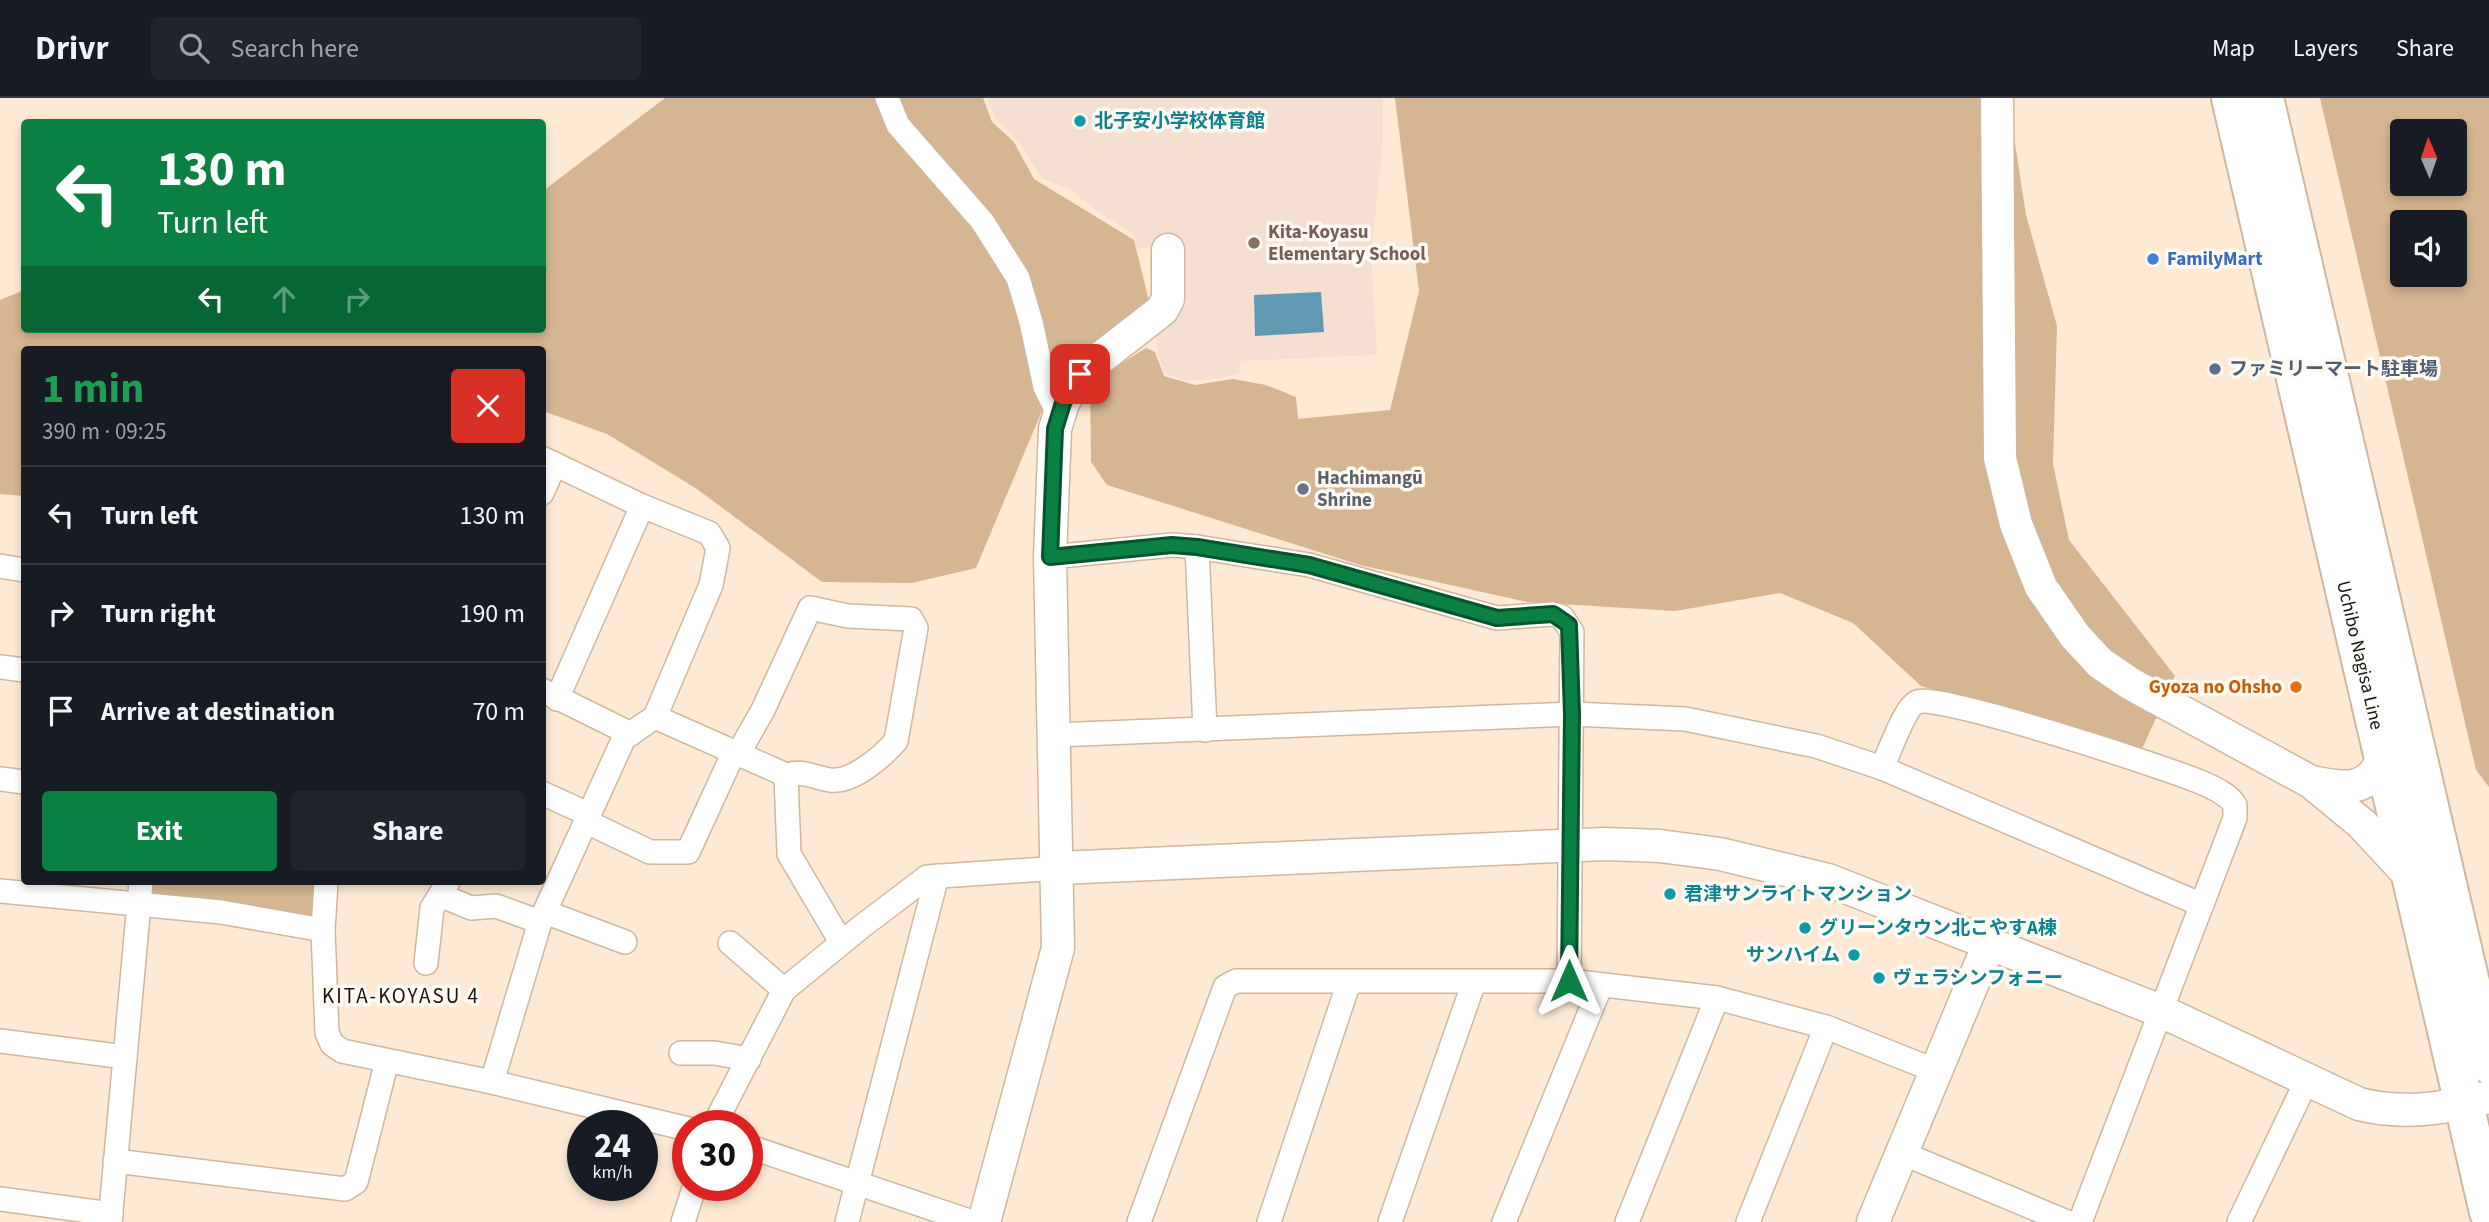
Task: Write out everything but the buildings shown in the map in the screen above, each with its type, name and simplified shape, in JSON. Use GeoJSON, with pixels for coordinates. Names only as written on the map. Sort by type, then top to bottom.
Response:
{"type":"FeatureCollection","features":[{"type":"Feature","properties":{"kind":"highway","name":"Uchibo Nagisa Line"},"geometry":{"type":"LineString","coordinates":[[2231,98],[2413,880],[2476,1101],[2489,1212]]}},
{"type":"Feature","properties":{"kind":"highway","name":"Uchibo Nagisa Line"},"geometry":{"type":"LineString","coordinates":[[2264,98],[2489,1064]]}},
{"type":"Feature","properties":{"kind":"street"},"geometry":{"type":"LineString","coordinates":[[887,98],[898,125],[982,221],[1018,278],[1045,387],[1059,415]]}},
{"type":"Feature","properties":{"kind":"street"},"geometry":{"type":"LineString","coordinates":[[1997,98],[2000,458],[2016,524],[2041,587],[2076,636],[2100,663],[2311,782],[2362,824],[2413,880]]}},
{"type":"Feature","properties":{"kind":"street"},"geometry":{"type":"LineString","coordinates":[[984,1222],[1058,948],[1059,868],[1050,557],[1053,441],[1059,415],[1080,374],[1162,310],[1168,299],[1168,250]]}},
{"type":"Feature","properties":{"kind":"street"},"geometry":{"type":"LineString","coordinates":[[492,1082],[543,917],[624,738],[655,717],[712,584],[718,548],[709,534],[642,506],[549,461]]}},
{"type":"Feature","properties":{"kind":"street"},"geometry":{"type":"LineString","coordinates":[[631,734],[550,694],[642,506]]}},
{"type":"Feature","properties":{"kind":"street"},"geometry":{"type":"LineString","coordinates":[[1050,557],[1172,545],[1197,547],[1309,565],[1497,618],[1553,614],[1562,617],[1572,632],[1569,981]]}},
{"type":"Feature","properties":{"kind":"street"},"geometry":{"type":"LineString","coordinates":[[1197,547],[1205,730]]}},
{"type":"Feature","properties":{"kind":"street"},"geometry":{"type":"LineString","coordinates":[[0,566],[21,570]]}},
{"type":"Feature","properties":{"kind":"street"},"geometry":{"type":"LineString","coordinates":[[546,795],[650,852],[688,852],[736,753],[763,710],[810,608],[848,616],[911,619],[916,628],[896,741],[849,777],[838,780],[800,771],[786,775],[736,753],[655,717]]}},
{"type":"Feature","properties":{"kind":"street"},"geometry":{"type":"LineString","coordinates":[[0,667],[21,670]]}},
{"type":"Feature","properties":{"kind":"street"},"geometry":{"type":"LineString","coordinates":[[1882,768],[1911,707],[1926,700],[1977,710],[2204,784],[2231,799],[2235,806],[2235,818],[2163,1013],[2080,1222]]}},
{"type":"Feature","properties":{"kind":"street"},"geometry":{"type":"LineString","coordinates":[[1055,735],[1572,714],[1685,719],[1739,728],[1815,746],[1882,768],[2202,905]]}},
{"type":"Feature","properties":{"kind":"street"},"geometry":{"type":"LineString","coordinates":[[2311,782],[2345,789],[2354,786],[2379,771],[2385,756]]}},
{"type":"Feature","properties":{"kind":"street"},"geometry":{"type":"LineString","coordinates":[[786,775],[789,854],[841,942]]}},
{"type":"Feature","properties":{"kind":"street"},"geometry":{"type":"LineString","coordinates":[[0,779],[21,782]]}},
{"type":"Feature","properties":{"kind":"street"},"geometry":{"type":"LineString","coordinates":[[722,1110],[784,990],[841,942],[927,877],[1059,868],[1570,845],[1660,846],[1720,854],[1775,866],[1882,899],[2163,1013],[2358,1104],[2385,1111],[2410,1111],[2476,1101]]}},
{"type":"Feature","properties":{"kind":"street"},"geometry":{"type":"LineString","coordinates":[[847,1222],[937,876]]}},
{"type":"Feature","properties":{"kind":"street"},"geometry":{"type":"LineString","coordinates":[[0,1199],[110,1218],[141,885]]}},
{"type":"Feature","properties":{"kind":"street"},"geometry":{"type":"LineString","coordinates":[[326,885],[323,930],[327,1033],[332,1044],[342,1051],[492,1082],[672,1125]]}},
{"type":"Feature","properties":{"kind":"street"},"geometry":{"type":"LineString","coordinates":[[426,962],[432,908],[444,888],[476,909],[496,906],[625,942]]}},
{"type":"Feature","properties":{"kind":"street"},"geometry":{"type":"LineString","coordinates":[[0,891],[221,912],[323,930]]}},
{"type":"Feature","properties":{"kind":"street"},"geometry":{"type":"LineString","coordinates":[[730,943],[784,990]]}},
{"type":"Feature","properties":{"kind":"street"},"geometry":{"type":"LineString","coordinates":[[1873,1222],[1989,944]]}},
{"type":"Feature","properties":{"kind":"street"},"geometry":{"type":"LineString","coordinates":[[1139,1222],[1225,987],[1236,981],[1569,981],[1717,998],[1826,1027],[1936,1071]]}},
{"type":"Feature","properties":{"kind":"street"},"geometry":{"type":"LineString","coordinates":[[1269,1222],[1349,982]]}},
{"type":"Feature","properties":{"kind":"street"},"geometry":{"type":"LineString","coordinates":[[1390,1222],[1474,982]]}},
{"type":"Feature","properties":{"kind":"street"},"geometry":{"type":"LineString","coordinates":[[1504,1222],[1601,985]]}},
{"type":"Feature","properties":{"kind":"street"},"geometry":{"type":"LineString","coordinates":[[1627,1222],[1717,998]]}},
{"type":"Feature","properties":{"kind":"street"},"geometry":{"type":"LineString","coordinates":[[1748,1222],[1826,1027]]}},
{"type":"Feature","properties":{"kind":"street"},"geometry":{"type":"LineString","coordinates":[[0,1041],[125,1057]]}},
{"type":"Feature","properties":{"kind":"street"},"geometry":{"type":"LineString","coordinates":[[681,1053],[714,1052],[749,1059]]}},
{"type":"Feature","properties":{"kind":"street"},"geometry":{"type":"LineString","coordinates":[[115,1161],[345,1189],[356,1182],[387,1061]]}},
{"type":"Feature","properties":{"kind":"street"},"geometry":{"type":"LineString","coordinates":[[2239,1222],[2307,1080]]}},
{"type":"Feature","properties":{"kind":"street"},"geometry":{"type":"LineString","coordinates":[[763,1151],[972,1222]]}},
{"type":"Feature","properties":{"kind":"street"},"geometry":{"type":"LineString","coordinates":[[1902,1153],[2067,1222]]}},
{"type":"Feature","properties":{"kind":"street"},"geometry":{"type":"LineString","coordinates":[[683,1222],[690,1201]]}},
{"type":"Feature","properties":{"kind":"shaded area"},"geometry":{"type":"Polygon","coordinates":[[[665,98],[983,98],[992,122],[1014,142],[1034,179],[1134,240],[1150,305],[1062,363],[976,568],[912,583],[822,582],[697,489],[607,434],[546,412],[546,346],[21,346],[21,496],[0,494],[0,300],[21,291],[21,333],[546,333],[546,189],[665,98]]]}},
{"type":"Feature","properties":{"kind":"shaded area","name":"Kita-Koyasu Elementary School"},"geometry":{"type":"Polygon","coordinates":[[[988,98],[1383,98],[1383,142],[1371,254],[1377,355],[1241,361],[1239,374],[1210,380],[1183,380],[1165,373],[1158,355],[1156,335],[1168,320],[1176,249],[1137,248],[1135,237],[1127,229],[1105,217],[1070,190],[1040,177],[1024,149],[995,118],[988,98]]]}},
{"type":"Feature","properties":{"kind":"shaded area"},"geometry":{"type":"Polygon","coordinates":[[[1395,98],[2008,98],[2026,215],[2057,326],[2053,464],[2069,540],[2175,676],[2142,749],[1921,686],[1853,623],[1780,593],[1675,611],[1527,602],[1360,565],[1107,485],[1091,462],[1090,383],[1146,348],[1155,352],[1164,376],[1195,385],[1233,379],[1266,385],[1296,397],[1298,419],[1390,410],[1419,291],[1395,98]]]}},
{"type":"Feature","properties":{"kind":"shaded area"},"geometry":{"type":"Polygon","coordinates":[[[2320,98],[2489,98],[2489,787],[2476,770],[2320,98]]]}},
{"type":"Feature","properties":{"kind":"shaded area"},"geometry":{"type":"Polygon","coordinates":[[[147,885],[319,885],[314,920],[152,903],[147,885]]]}},
{"type":"Feature","properties":{"kind":"water"},"geometry":{"type":"Polygon","coordinates":[[[1321,292],[1324,332],[1255,336],[1254,295],[1321,292]]]}},
{"type":"Feature","properties":{"kind":"place","name":"北子安小学校体育館"},"geometry":{"type":"Point","coordinates":[1080,121]}},
{"type":"Feature","properties":{"kind":"place","name":"Kita-Koyasu Elementary School"},"geometry":{"type":"Point","coordinates":[1254,243]}},
{"type":"Feature","properties":{"kind":"place","name":"FamilyMart"},"geometry":{"type":"Point","coordinates":[2153,259]}},
{"type":"Feature","properties":{"kind":"place","name":"ファミリーマート駐車場"},"geometry":{"type":"Point","coordinates":[2215,369]}},
{"type":"Feature","properties":{"kind":"place","name":"Hachimangū Shrine"},"geometry":{"type":"Point","coordinates":[1303,489]}},
{"type":"Feature","properties":{"kind":"place","name":"Gyoza no Ohsho"},"geometry":{"type":"Point","coordinates":[2296,687]}},
{"type":"Feature","properties":{"kind":"place","name":"君津サンライトマンション"},"geometry":{"type":"Point","coordinates":[1670,894]}},
{"type":"Feature","properties":{"kind":"place","name":"グリーンタウン北こやすA棟"},"geometry":{"type":"Point","coordinates":[1805,928]}},
{"type":"Feature","properties":{"kind":"place","name":"サンハイム"},"geometry":{"type":"Point","coordinates":[1854,955]}},
{"type":"Feature","properties":{"kind":"place","name":"ヴェラシンフォニー"},"geometry":{"type":"Point","coordinates":[1879,978]}},
{"type":"Feature","properties":{"kind":"district","name":"KITA-KOYASU 4"},"geometry":{"type":"Point","coordinates":[401,996]}},
{"type":"Feature","properties":{"kind":"route"},"geometry":{"type":"LineString","coordinates":[[1080,374],[1063,403],[1053,441],[1050,557],[1172,545],[1197,547],[1309,565],[1497,618],[1553,614],[1562,617],[1569,625],[1572,632],[1572,714],[1569,981]]}}]}
